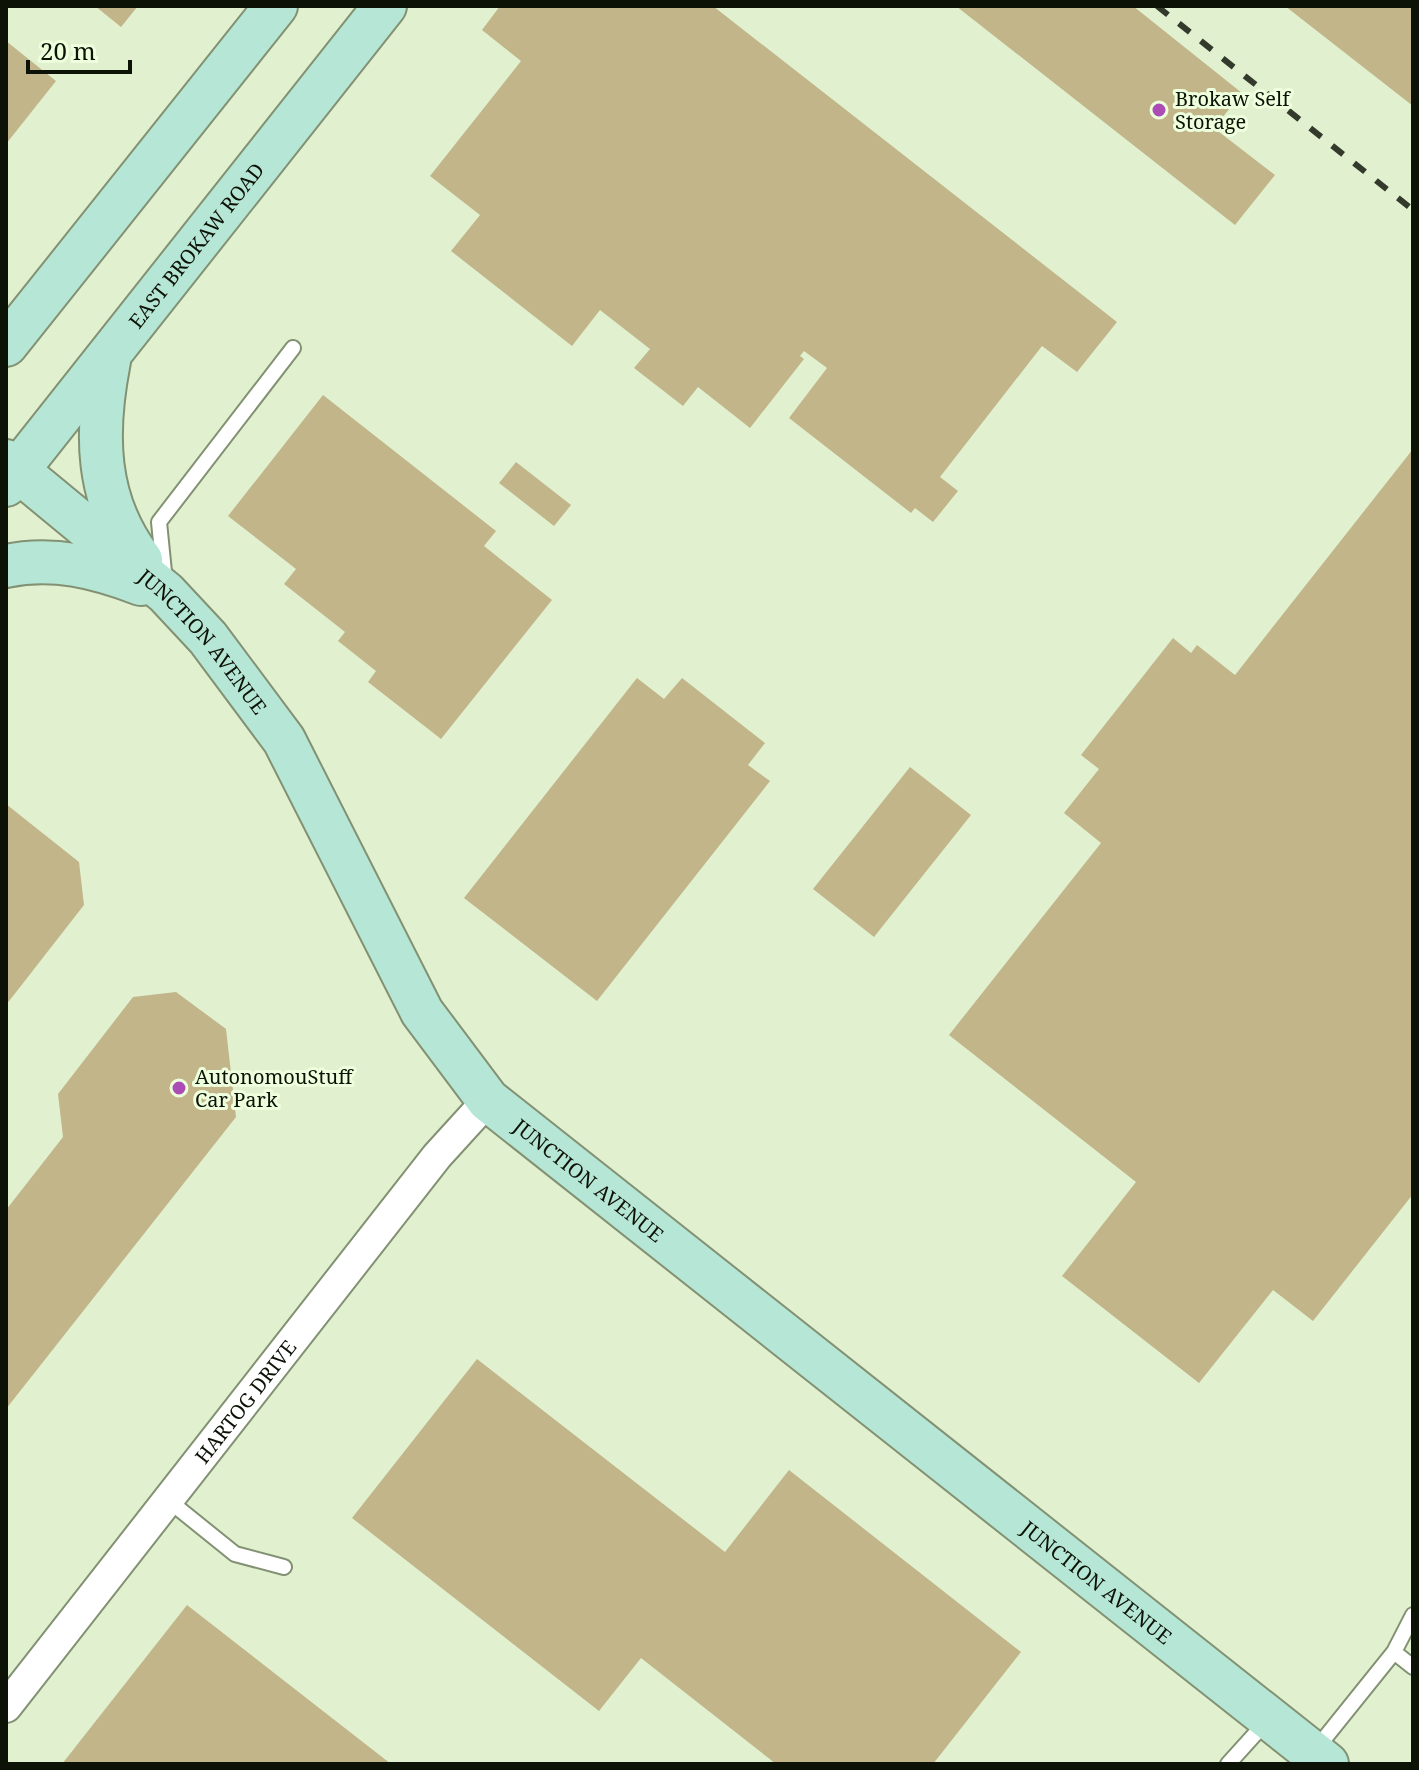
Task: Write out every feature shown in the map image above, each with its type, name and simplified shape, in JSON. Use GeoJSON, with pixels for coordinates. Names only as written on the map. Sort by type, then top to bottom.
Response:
{"type":"FeatureCollection","features":[{"type":"Feature","properties":{"kind":"street"},"geometry":{"type":"LineString","coordinates":[[6,345],[276,6]]}},
{"type":"Feature","properties":{"kind":"street","name":"EAST BROKAW ROAD"},"geometry":{"type":"LineString","coordinates":[[10,473],[110,356],[385,6]]}},
{"type":"Feature","properties":{"kind":"street"},"geometry":{"type":"LineString","coordinates":[[6,320],[44,297]]}},
{"type":"Feature","properties":{"kind":"street"},"geometry":{"type":"LineString","coordinates":[[110,356],[99,411],[101,467],[121,534],[166,593]]}},
{"type":"Feature","properties":{"kind":"street","name":"JUNCTION AVENUE"},"geometry":{"type":"LineString","coordinates":[[10,473],[166,593],[208,638],[284,740],[422,1012],[488,1100],[1320,1758]]}},
{"type":"Feature","properties":{"kind":"street"},"geometry":{"type":"LineString","coordinates":[[6,566],[32,560],[94,566],[166,593]]}},
{"type":"Feature","properties":{"kind":"street","name":"HARTOG DRIVE"},"geometry":{"type":"LineString","coordinates":[[6,1707],[437,1156],[488,1100]]}},
{"type":"Feature","properties":{"kind":"lane"},"geometry":{"type":"LineString","coordinates":[[166,593],[159,522],[293,348]]}},
{"type":"Feature","properties":{"kind":"lane"},"geometry":{"type":"LineString","coordinates":[[168,1500],[235,1554],[284,1567]]}},
{"type":"Feature","properties":{"kind":"lane"},"geometry":{"type":"LineString","coordinates":[[1320,1758],[1394,1652],[1413,1615]]}},
{"type":"Feature","properties":{"kind":"lane"},"geometry":{"type":"LineString","coordinates":[[1394,1652],[1413,1667]]}},
{"type":"Feature","properties":{"kind":"lane"},"geometry":{"type":"LineString","coordinates":[[1228,1764],[1269,1719]]}},
{"type":"Feature","properties":{"kind":"building"},"geometry":{"type":"Polygon","coordinates":[[[95,6],[138,6],[121,27],[95,6]]]}},
{"type":"Feature","properties":{"kind":"building"},"geometry":{"type":"Polygon","coordinates":[[[500,6],[713,6],[1117,322],[1077,372],[1042,346],[940,477],[958,491],[933,522],[915,508],[911,513],[789,418],[827,368],[804,351],[800,356],[804,359],[750,428],[698,387],[683,406],[634,368],[650,349],[600,310],[572,346],[451,251],[480,215],[430,176],[521,61],[482,30],[500,6]]]}},
{"type":"Feature","properties":{"kind":"building","name":"Brokaw Self Storage"},"geometry":{"type":"Polygon","coordinates":[[[956,6],[1133,6],[1242,93],[1214,128],[1275,175],[1235,225],[956,6]]]}},
{"type":"Feature","properties":{"kind":"building"},"geometry":{"type":"Polygon","coordinates":[[[1285,6],[1413,6],[1413,106],[1285,6]]]}},
{"type":"Feature","properties":{"kind":"building"},"geometry":{"type":"Polygon","coordinates":[[[6,41],[56,81],[6,144],[6,41]]]}},
{"type":"Feature","properties":{"kind":"building"},"geometry":{"type":"Polygon","coordinates":[[[323,395],[496,531],[484,546],[552,600],[441,739],[368,682],[376,671],[338,641],[345,632],[284,584],[296,569],[228,516],[323,395]]]}},
{"type":"Feature","properties":{"kind":"building"},"geometry":{"type":"Polygon","coordinates":[[[1413,449],[1413,1194],[1313,1321],[1273,1290],[1199,1383],[1062,1276],[1136,1182],[949,1035],[1101,843],[1064,813],[1099,769],[1081,755],[1173,638],[1191,653],[1197,645],[1235,675],[1413,449]]]}},
{"type":"Feature","properties":{"kind":"building"},"geometry":{"type":"Polygon","coordinates":[[[516,462],[571,505],[554,526],[499,483],[516,462]]]}},
{"type":"Feature","properties":{"kind":"building"},"geometry":{"type":"Polygon","coordinates":[[[637,678],[664,699],[682,678],[765,743],[748,765],[770,781],[597,1001],[464,898],[637,678]]]}},
{"type":"Feature","properties":{"kind":"building"},"geometry":{"type":"Polygon","coordinates":[[[910,767],[971,815],[874,937],[813,889],[910,767]]]}},
{"type":"Feature","properties":{"kind":"building"},"geometry":{"type":"Polygon","coordinates":[[[6,804],[79,862],[84,905],[6,1005],[6,804]]]}},
{"type":"Feature","properties":{"kind":"building"},"geometry":{"type":"Polygon","coordinates":[[[176,992],[226,1029],[236,1117],[6,1409],[6,1210],[63,1137],[58,1094],[133,997],[176,992]]]}},
{"type":"Feature","properties":{"kind":"building"},"geometry":{"type":"Polygon","coordinates":[[[477,1359],[725,1552],[789,1470],[1021,1652],[933,1764],[776,1764],[641,1658],[599,1711],[352,1518],[477,1359]]]}},
{"type":"Feature","properties":{"kind":"building"},"geometry":{"type":"Polygon","coordinates":[[[187,1605],[391,1764],[62,1764],[187,1605]]]}},
{"type":"Feature","properties":{"kind":"railway"},"geometry":{"type":"LineString","coordinates":[[1157,6],[1413,210]]}},
{"type":"Feature","properties":{"kind":"place","name":"Brokaw Self Storage"},"geometry":{"type":"Point","coordinates":[1159,110]}},
{"type":"Feature","properties":{"kind":"place","name":"AutonomouStuff Car Park"},"geometry":{"type":"Point","coordinates":[179,1088]}}]}
